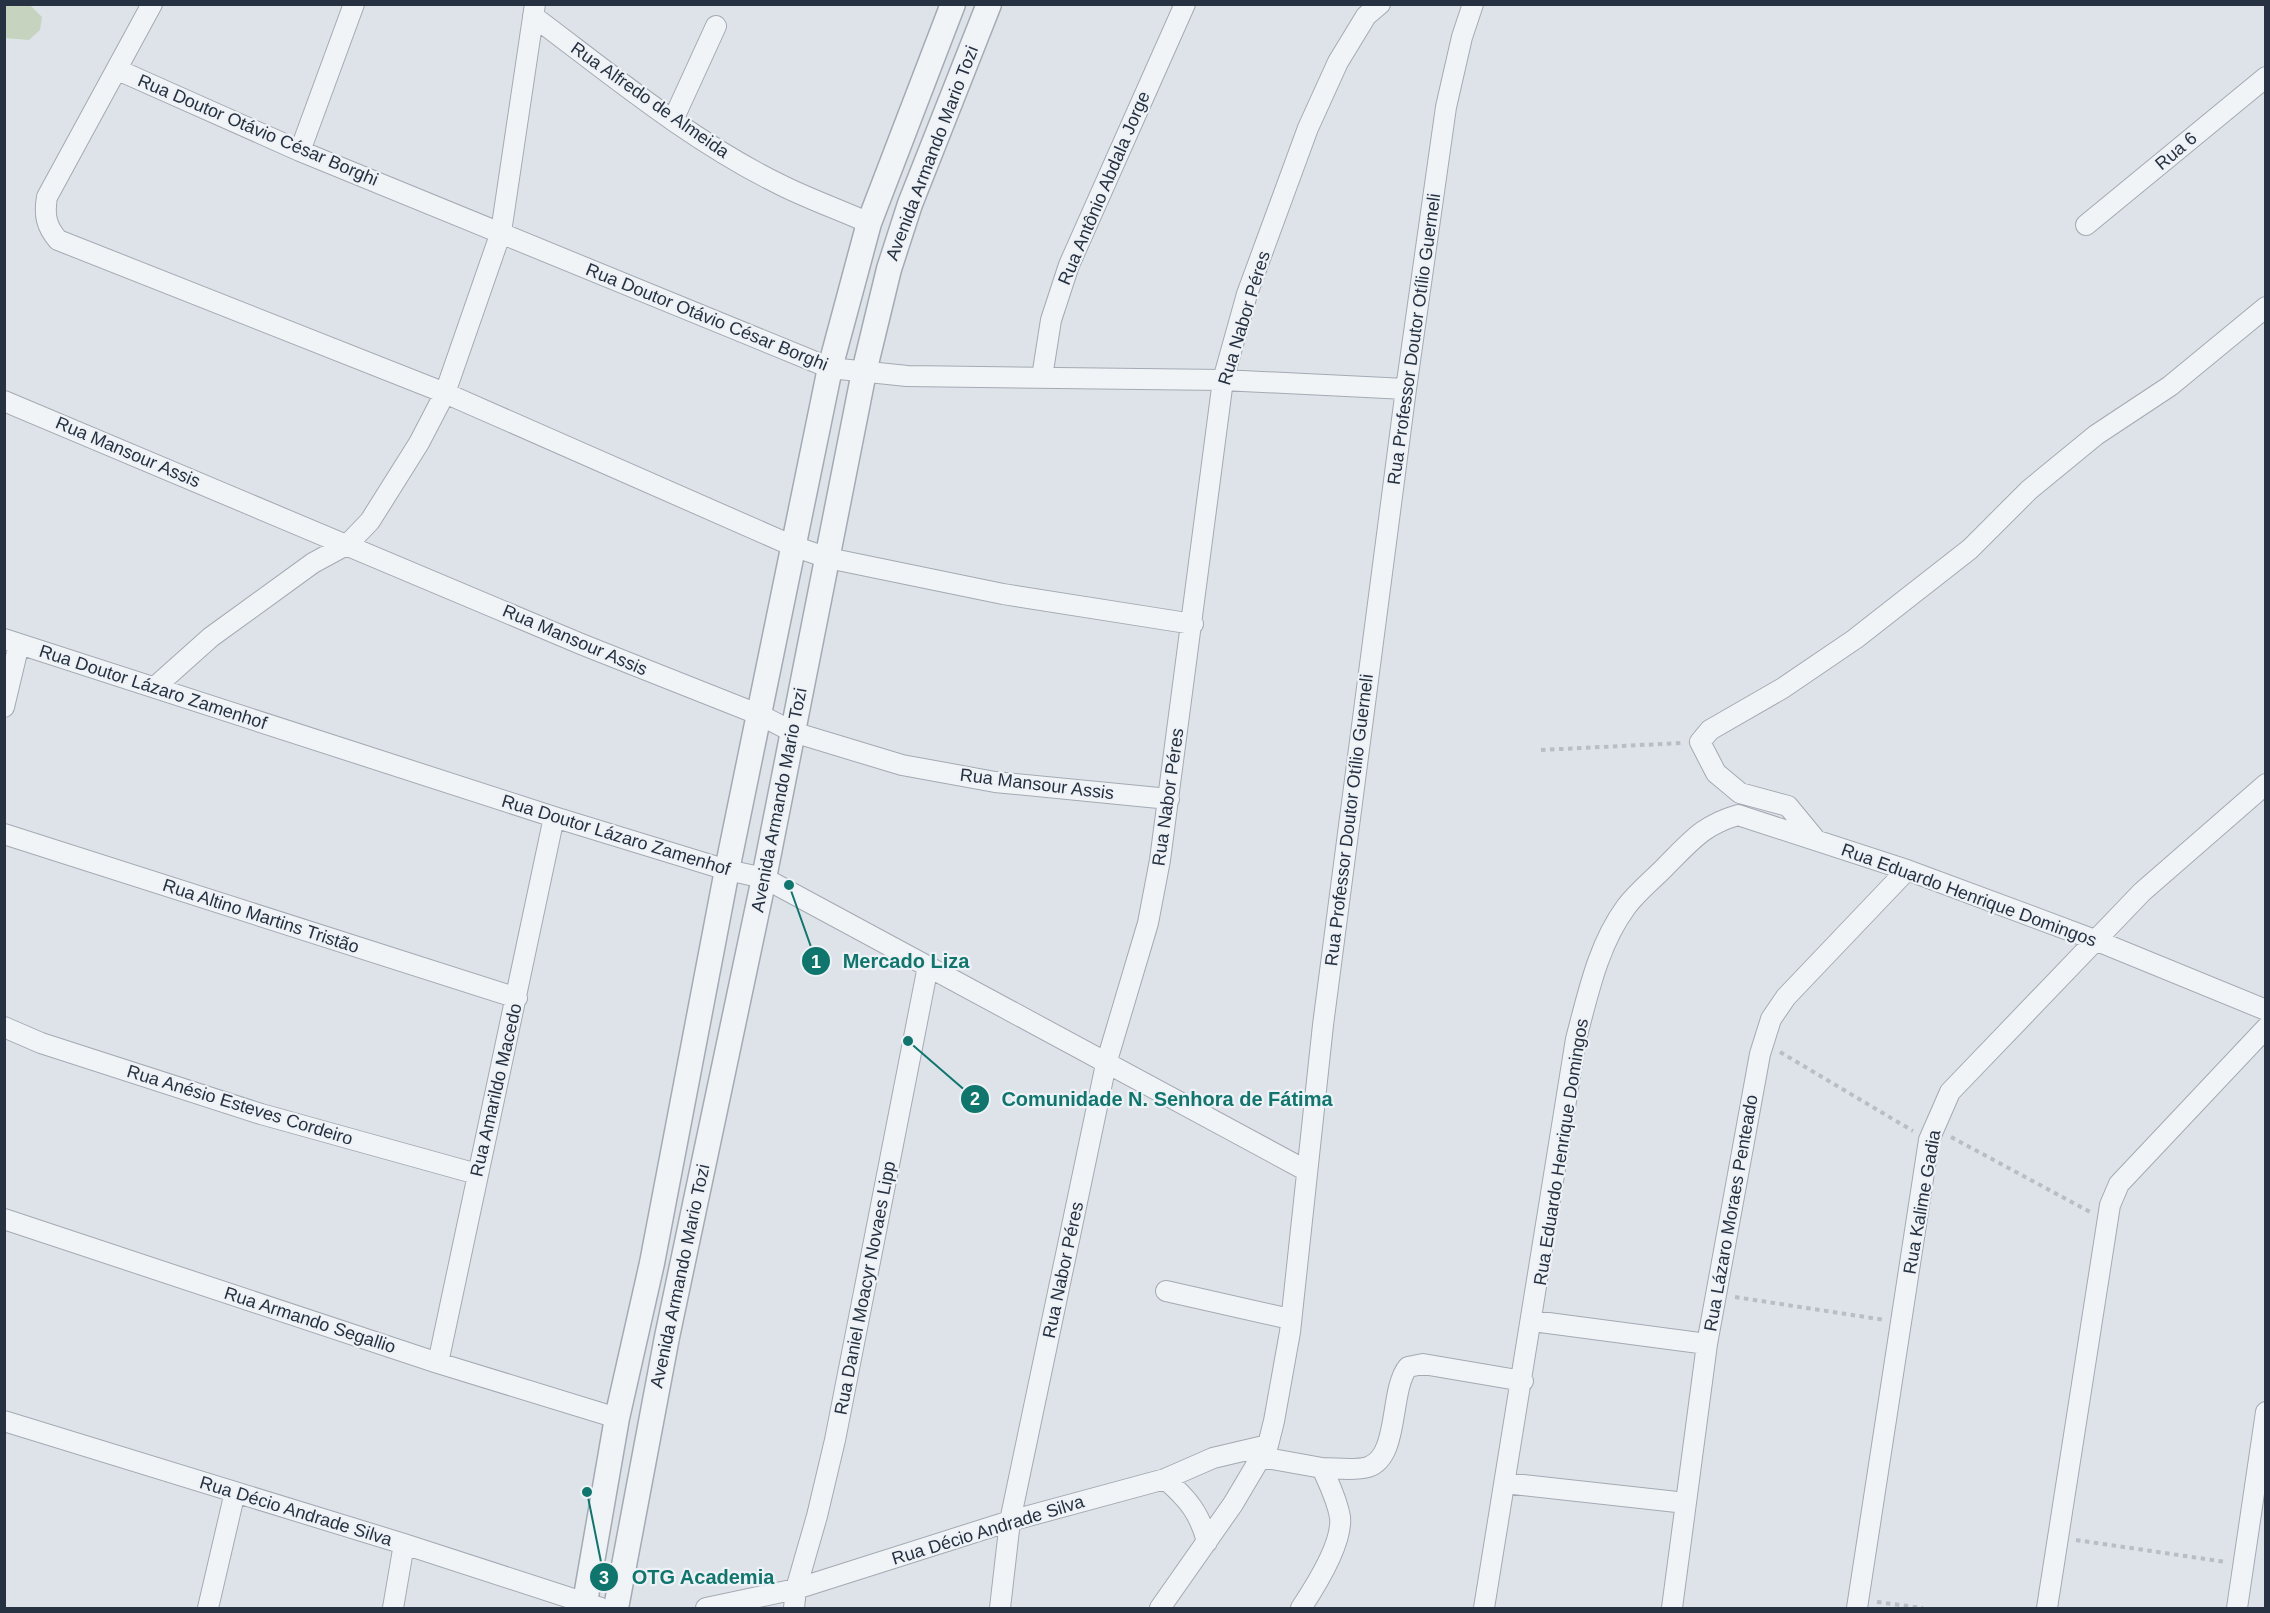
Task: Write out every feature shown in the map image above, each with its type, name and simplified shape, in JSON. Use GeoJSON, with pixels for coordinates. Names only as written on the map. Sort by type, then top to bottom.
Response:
{"type":"FeatureCollection","features":[{"type":"Feature","properties":{"kind":"street"},"geometry":{"type":"LineString","coordinates":[[152,4],[118,70],[46,197],[47,227],[58,240],[446,393],[793,546],[828,558],[1003,594],[1192,624]]}},
{"type":"Feature","properties":{"kind":"street"},"geometry":{"type":"LineString","coordinates":[[300,151],[354,4]]}},
{"type":"Feature","properties":{"kind":"street","name":"Avenida Armando Mario Tozi"},"geometry":{"type":"LineString","coordinates":[[590,1607],[616,1418],[652,1263],[727,870],[830,368],[869,223],[953,4]]}},
{"type":"Feature","properties":{"kind":"street","name":"Avenida Armando Mario Tozi"},"geometry":{"type":"LineString","coordinates":[[616,1608],[667,1337],[764,878],[864,372],[888,268],[910,204],[989,4]]}},
{"type":"Feature","properties":{"kind":"street","name":"Rua Antônio Abdala Jorge"},"geometry":{"type":"LineString","coordinates":[[1042,377],[1051,320],[1069,266],[1185,4]]}},
{"type":"Feature","properties":{"kind":"street","name":"Rua Nabor Péres"},"geometry":{"type":"LineString","coordinates":[[1000,1608],[1010,1521],[1106,1064],[1148,922],[1169,799],[1223,380],[1247,294],[1308,128],[1338,62],[1366,16],[1380,4]]}},
{"type":"Feature","properties":{"kind":"street","name":"Rua Professor Doutor Otílio Guerneli"},"geometry":{"type":"LineString","coordinates":[[1160,1608],[1207,1542],[1264,1451],[1290,1332],[1307,1171],[1362,718],[1406,389],[1446,107],[1473,4]]}},
{"type":"Feature","properties":{"kind":"street"},"geometry":{"type":"LineString","coordinates":[[155,687],[211,637],[313,563],[348,544],[370,521],[388,495],[446,393],[501,232],[534,10]]}},
{"type":"Feature","properties":{"kind":"street","name":"Rua Alfredo de Almeida"},"geometry":{"type":"LineString","coordinates":[[534,10],[673,120],[781,185],[869,223]]}},
{"type":"Feature","properties":{"kind":"street"},"geometry":{"type":"LineString","coordinates":[[673,120],[716,26]]}},
{"type":"Feature","properties":{"kind":"street","name":"Rua Doutor Otávio César Borghi"},"geometry":{"type":"LineString","coordinates":[[118,70],[300,151],[830,368],[907,376],[1223,380],[1406,389]]}},
{"type":"Feature","properties":{"kind":"street","name":"Rua 6"},"geometry":{"type":"LineString","coordinates":[[2085,225],[2265,77]]}},
{"type":"Feature","properties":{"kind":"street"},"geometry":{"type":"LineString","coordinates":[[1816,840],[1788,806],[1740,793],[1716,773],[1700,742],[1710,730],[1784,688],[1855,639],[1970,549],[2029,490],[2096,435],[2170,386],[2265,307]]}},
{"type":"Feature","properties":{"kind":"street","name":"Rua Mansour Assis"},"geometry":{"type":"LineString","coordinates":[[4,401],[581,644],[760,715],[793,732],[902,765],[984,780],[1169,799]]}},
{"type":"Feature","properties":{"kind":"street"},"geometry":{"type":"LineString","coordinates":[[4,707],[12,641]]}},
{"type":"Feature","properties":{"kind":"street","name":"Rua Doutor Lázaro Zamenhof"},"geometry":{"type":"LineString","coordinates":[[12,641],[554,817],[727,870],[764,878],[1307,1171]]}},
{"type":"Feature","properties":{"kind":"street","name":"Rua Kalime Gadia"},"geometry":{"type":"LineString","coordinates":[[1857,1604],[1932,1134],[1950,1092],[2142,892],[2265,784]]}},
{"type":"Feature","properties":{"kind":"street","name":"Rua Eduardo Henrique Domingos"},"geometry":{"type":"LineString","coordinates":[[1484,1608],[1533,1321],[1576,1039],[1596,967],[1627,905],[1713,822],[1738,815],[1907,870],[2095,940],[2265,1010]]}},
{"type":"Feature","properties":{"kind":"street","name":"Rua Amarildo Macedo"},"geometry":{"type":"LineString","coordinates":[[438,1363],[554,817]]}},
{"type":"Feature","properties":{"kind":"street","name":"Rua Altino Martins Tristão"},"geometry":{"type":"LineString","coordinates":[[4,834],[517,998]]}},
{"type":"Feature","properties":{"kind":"street","name":"Rua Lázaro Moraes Penteado"},"geometry":{"type":"LineString","coordinates":[[1672,1608],[1707,1344],[1764,1043],[1772,1019],[1786,997],[1907,870]]}},
{"type":"Feature","properties":{"kind":"street","name":"Rua Daniel Moacyr Novaes Lipp"},"geometry":{"type":"LineString","coordinates":[[794,1608],[796,1589],[818,1516],[835,1440],[928,966]]}},
{"type":"Feature","properties":{"kind":"street","name":"Rua Anésio Esteves Cordeiro"},"geometry":{"type":"LineString","coordinates":[[4,1028],[41,1043],[261,1114],[477,1174]]}},
{"type":"Feature","properties":{"kind":"street"},"geometry":{"type":"LineString","coordinates":[[2047,1608],[2109,1205],[2119,1184],[2265,1029]]}},
{"type":"Feature","properties":{"kind":"street","name":"Rua Armando Segallio"},"geometry":{"type":"LineString","coordinates":[[4,1219],[438,1363],[616,1418]]}},
{"type":"Feature","properties":{"kind":"street"},"geometry":{"type":"LineString","coordinates":[[1166,1291],[1290,1319]]}},
{"type":"Feature","properties":{"kind":"street"},"geometry":{"type":"LineString","coordinates":[[1533,1321],[1707,1344]]}},
{"type":"Feature","properties":{"kind":"street"},"geometry":{"type":"LineString","coordinates":[[1264,1451],[1322,1468],[1367,1468],[1378,1462],[1388,1441],[1400,1382],[1408,1367],[1423,1364],[1523,1381]]}},
{"type":"Feature","properties":{"kind":"street"},"geometry":{"type":"LineString","coordinates":[[2237,1608],[2265,1412]]}},
{"type":"Feature","properties":{"kind":"street","name":"Rua Décio Andrade Silva"},"geometry":{"type":"LineString","coordinates":[[4,1421],[404,1544],[590,1607]]}},
{"type":"Feature","properties":{"kind":"street","name":"Rua Décio Andrade Silva"},"geometry":{"type":"LineString","coordinates":[[706,1608],[796,1589],[1010,1521],[1165,1479],[1213,1458],[1264,1451]]}},
{"type":"Feature","properties":{"kind":"street"},"geometry":{"type":"LineString","coordinates":[[1301,1608],[1331,1554],[1340,1520],[1336,1498],[1322,1468]]}},
{"type":"Feature","properties":{"kind":"street"},"geometry":{"type":"LineString","coordinates":[[1165,1479],[1187,1498],[1196,1511],[1207,1542]]}},
{"type":"Feature","properties":{"kind":"street"},"geometry":{"type":"LineString","coordinates":[[1505,1484],[1686,1503]]}},
{"type":"Feature","properties":{"kind":"street"},"geometry":{"type":"LineString","coordinates":[[208,1608],[235,1492]]}},
{"type":"Feature","properties":{"kind":"street"},"geometry":{"type":"LineString","coordinates":[[393,1608],[404,1544]]}},
{"type":"Feature","properties":{"kind":"path"},"geometry":{"type":"LineString","coordinates":[[1541,750],[1700,742]]}},
{"type":"Feature","properties":{"kind":"path"},"geometry":{"type":"LineString","coordinates":[[1764,1043],[1932,1134],[2106,1221]]}},
{"type":"Feature","properties":{"kind":"path"},"geometry":{"type":"LineString","coordinates":[[1716,1294],[1901,1322]]}},
{"type":"Feature","properties":{"kind":"path"},"geometry":{"type":"LineString","coordinates":[[2058,1538],[2243,1564]]}},
{"type":"Feature","properties":{"kind":"path"},"geometry":{"type":"LineString","coordinates":[[1857,1604],[1923,1608]]}},
{"type":"Feature","properties":{"kind":"green space"},"geometry":{"type":"Polygon","coordinates":[[[4,5],[30,5],[42,17],[40,30],[29,40],[5,38],[4,5]]]}},
{"type":"Feature","properties":{"kind":"place","name":"Mercado Liza"},"geometry":{"type":"Point","coordinates":[789,885]}},
{"type":"Feature","properties":{"kind":"place","name":"Comunidade N. Senhora de Fátima"},"geometry":{"type":"Point","coordinates":[908,1041]}},
{"type":"Feature","properties":{"kind":"place","name":"OTG Academia"},"geometry":{"type":"Point","coordinates":[587,1492]}}]}
